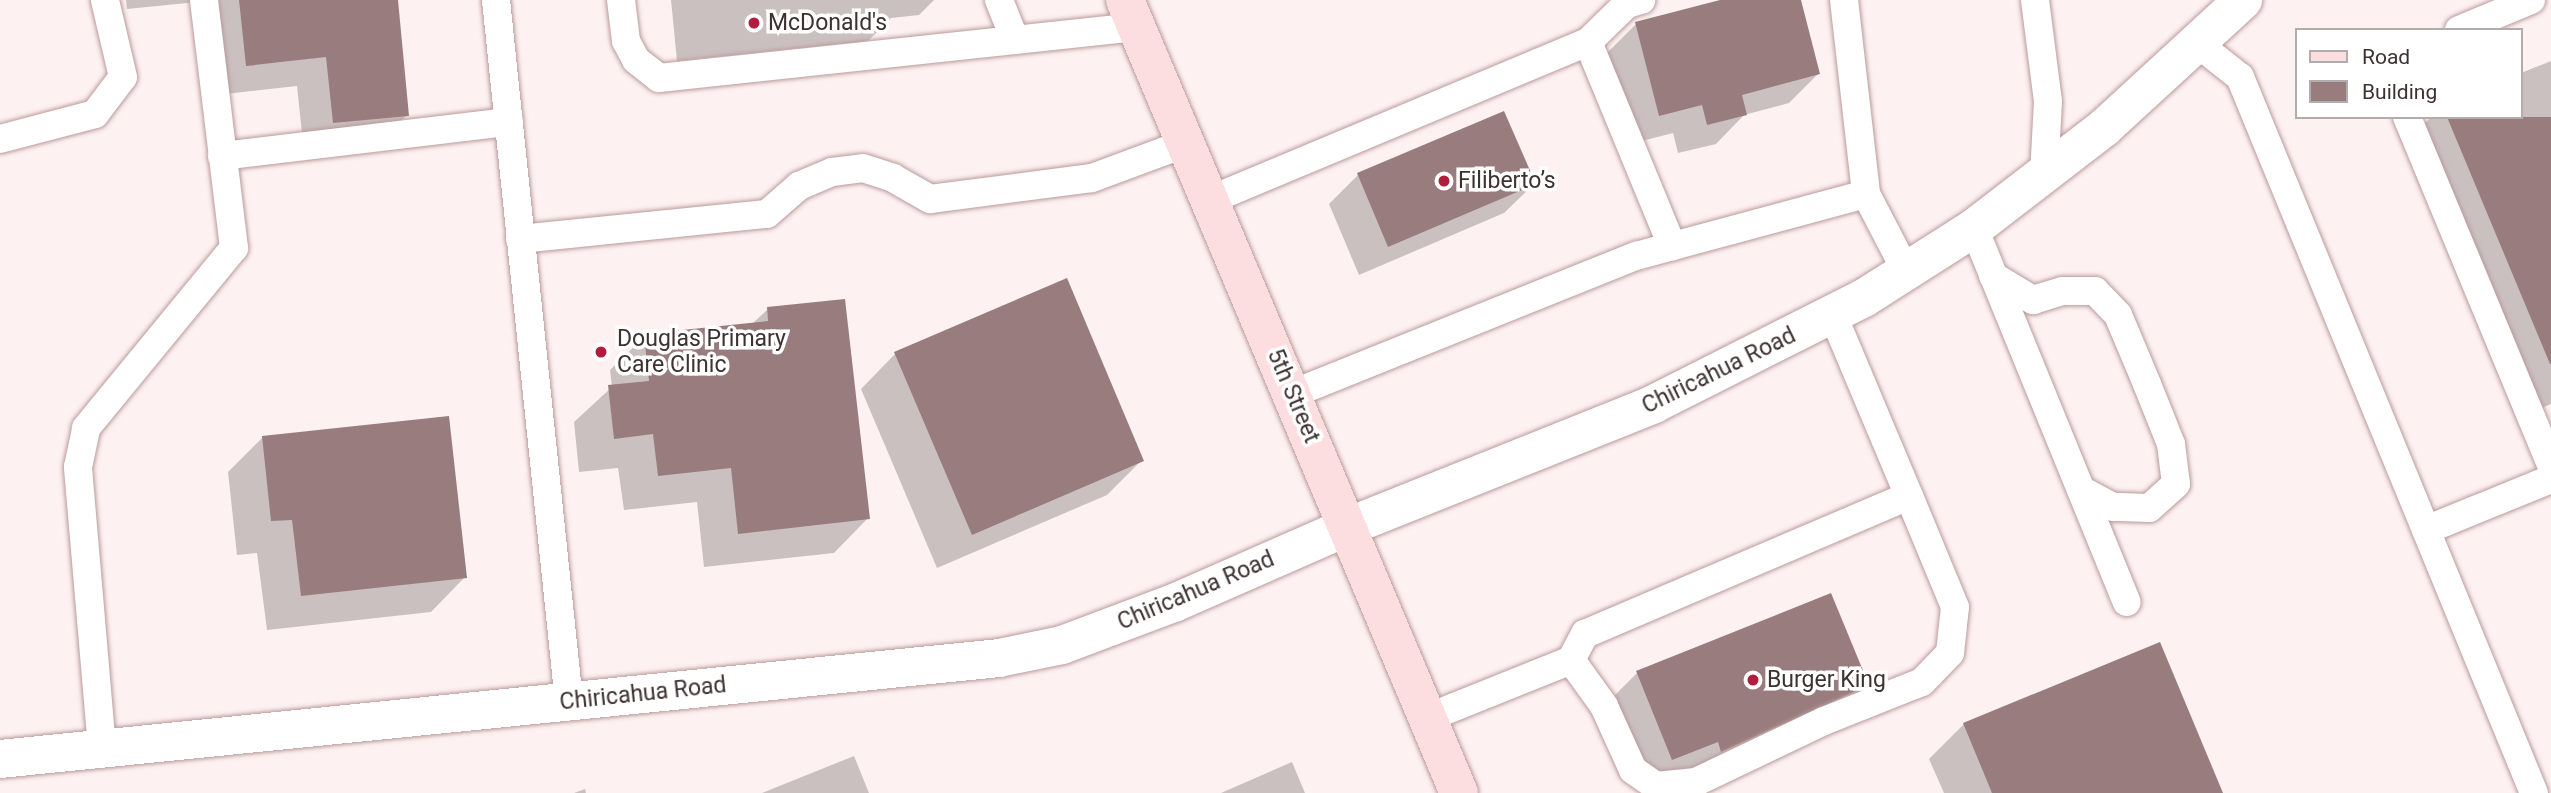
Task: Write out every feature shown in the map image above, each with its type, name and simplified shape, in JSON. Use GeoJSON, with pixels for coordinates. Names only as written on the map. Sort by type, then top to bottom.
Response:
{"type":"FeatureCollection","features":[{"type":"Feature","properties":{"kind":"street","name":"Chiricahua Road"},"geometry":{"type":"LineString","coordinates":[[0,759],[999,658],[1062,645],[1174,603],[1347,527],[1654,404],[1833,315],[1974,228],[2044,175],[2198,44],[2243,0]]}},
{"type":"Feature","properties":{"kind":"street","name":"5th Street"},"geometry":{"type":"LineString","coordinates":[[1131,8],[1459,793]]}},
{"type":"Feature","properties":{"kind":"lane"},"geometry":{"type":"LineString","coordinates":[[0,139],[95,114],[123,77],[105,0]]}},
{"type":"Feature","properties":{"kind":"lane"},"geometry":{"type":"LineString","coordinates":[[102,748],[78,467],[86,428],[234,248],[204,0]]}},
{"type":"Feature","properties":{"kind":"lane"},"geometry":{"type":"LineString","coordinates":[[496,0],[569,702]]}},
{"type":"Feature","properties":{"kind":"lane"},"geometry":{"type":"LineString","coordinates":[[621,0],[626,41],[636,60],[659,78],[1015,40],[1131,8]]}},
{"type":"Feature","properties":{"kind":"lane"},"geometry":{"type":"LineString","coordinates":[[999,0],[1015,40]]}},
{"type":"Feature","properties":{"kind":"lane"},"geometry":{"type":"LineString","coordinates":[[1210,200],[1588,42],[1627,4],[1641,0]]}},
{"type":"Feature","properties":{"kind":"lane"},"geometry":{"type":"LineString","coordinates":[[1844,0],[1866,194],[1906,271]]}},
{"type":"Feature","properties":{"kind":"lane"},"geometry":{"type":"LineString","coordinates":[[2035,0],[2048,102],[2044,175]]}},
{"type":"Feature","properties":{"kind":"lane"},"geometry":{"type":"LineString","coordinates":[[2464,28],[2531,0]]}},
{"type":"Feature","properties":{"kind":"lane"},"geometry":{"type":"LineString","coordinates":[[1588,42],[1672,246]]}},
{"type":"Feature","properties":{"kind":"lane"},"geometry":{"type":"LineString","coordinates":[[2198,44],[2241,78],[2534,793]]}},
{"type":"Feature","properties":{"kind":"lane"},"geometry":{"type":"LineString","coordinates":[[2408,119],[2551,465]]}},
{"type":"Feature","properties":{"kind":"lane"},"geometry":{"type":"LineString","coordinates":[[222,156],[509,122]]}},
{"type":"Feature","properties":{"kind":"lane"},"geometry":{"type":"LineString","coordinates":[[520,239],[766,214],[799,186],[832,172],[863,169],[893,178],[930,199],[1092,178],[1186,143]]}},
{"type":"Feature","properties":{"kind":"lane"},"geometry":{"type":"LineString","coordinates":[[1292,394],[1636,256],[1866,194]]}},
{"type":"Feature","properties":{"kind":"lane"},"geometry":{"type":"LineString","coordinates":[[1974,228],[2127,602]]}},
{"type":"Feature","properties":{"kind":"lane"},"geometry":{"type":"LineString","coordinates":[[1993,276],[2034,300],[2063,291],[2095,291],[2118,316],[2147,384],[2171,444],[2176,484],[2150,508],[2113,507],[2081,490]]}},
{"type":"Feature","properties":{"kind":"lane"},"geometry":{"type":"LineString","coordinates":[[1571,660],[1604,706],[1633,770],[1656,786],[1696,782],[1824,722],[1922,682],[1950,653],[1955,607],[1833,315]]}},
{"type":"Feature","properties":{"kind":"lane"},"geometry":{"type":"LineString","coordinates":[[2426,530],[2551,479]]}},
{"type":"Feature","properties":{"kind":"lane"},"geometry":{"type":"LineString","coordinates":[[1427,718],[1571,660],[1585,634],[1909,496]]}},
{"type":"Feature","properties":{"kind":"building"},"geometry":{"type":"Polygon","coordinates":[[[239,0],[398,0],[409,116],[333,123],[326,57],[246,66],[239,0]]]}},
{"type":"Feature","properties":{"kind":"building"},"geometry":{"type":"Polygon","coordinates":[[[1720,0],[1801,0],[1820,74],[1742,95],[1747,115],[1707,125],[1702,105],[1659,116],[1635,22],[1720,0]]]}},
{"type":"Feature","properties":{"kind":"building"},"geometry":{"type":"Polygon","coordinates":[[[1504,111],[1536,184],[1388,247],[1357,173],[1504,111]]]}},
{"type":"Feature","properties":{"kind":"building"},"geometry":{"type":"Polygon","coordinates":[[[2551,117],[2550,364],[2448,119],[2551,117]]]}},
{"type":"Feature","properties":{"kind":"building"},"geometry":{"type":"Polygon","coordinates":[[[1067,278],[1144,461],[972,535],[894,352],[1067,278]]]}},
{"type":"Feature","properties":{"kind":"building"},"geometry":{"type":"Polygon","coordinates":[[[845,299],[870,519],[738,534],[731,468],[658,476],[653,434],[614,439],[608,385],[649,381],[644,334],[768,321],[767,307],[845,299]]]}},
{"type":"Feature","properties":{"kind":"building"},"geometry":{"type":"Polygon","coordinates":[[[449,416],[467,578],[301,596],[292,520],[271,521],[262,436],[449,416]]]}},
{"type":"Feature","properties":{"kind":"building","name":"Burger King"},"geometry":{"type":"Polygon","coordinates":[[[1831,593],[1869,685],[1721,752],[1718,742],[1672,760],[1636,671],[1831,593]]]}},
{"type":"Feature","properties":{"kind":"building"},"geometry":{"type":"Polygon","coordinates":[[[2160,642],[2223,793],[1992,793],[1963,723],[2160,642]]]}},
{"type":"Feature","properties":{"kind":"place","name":"McDonald's"},"geometry":{"type":"Point","coordinates":[754,23]}},
{"type":"Feature","properties":{"kind":"place","name":"Filiberto’s"},"geometry":{"type":"Point","coordinates":[1444,181]}},
{"type":"Feature","properties":{"kind":"place","name":"Douglas Primary Care Clinic"},"geometry":{"type":"Point","coordinates":[601,352]}},
{"type":"Feature","properties":{"kind":"place","name":"Burger King"},"geometry":{"type":"Point","coordinates":[1753,680]}}]}
